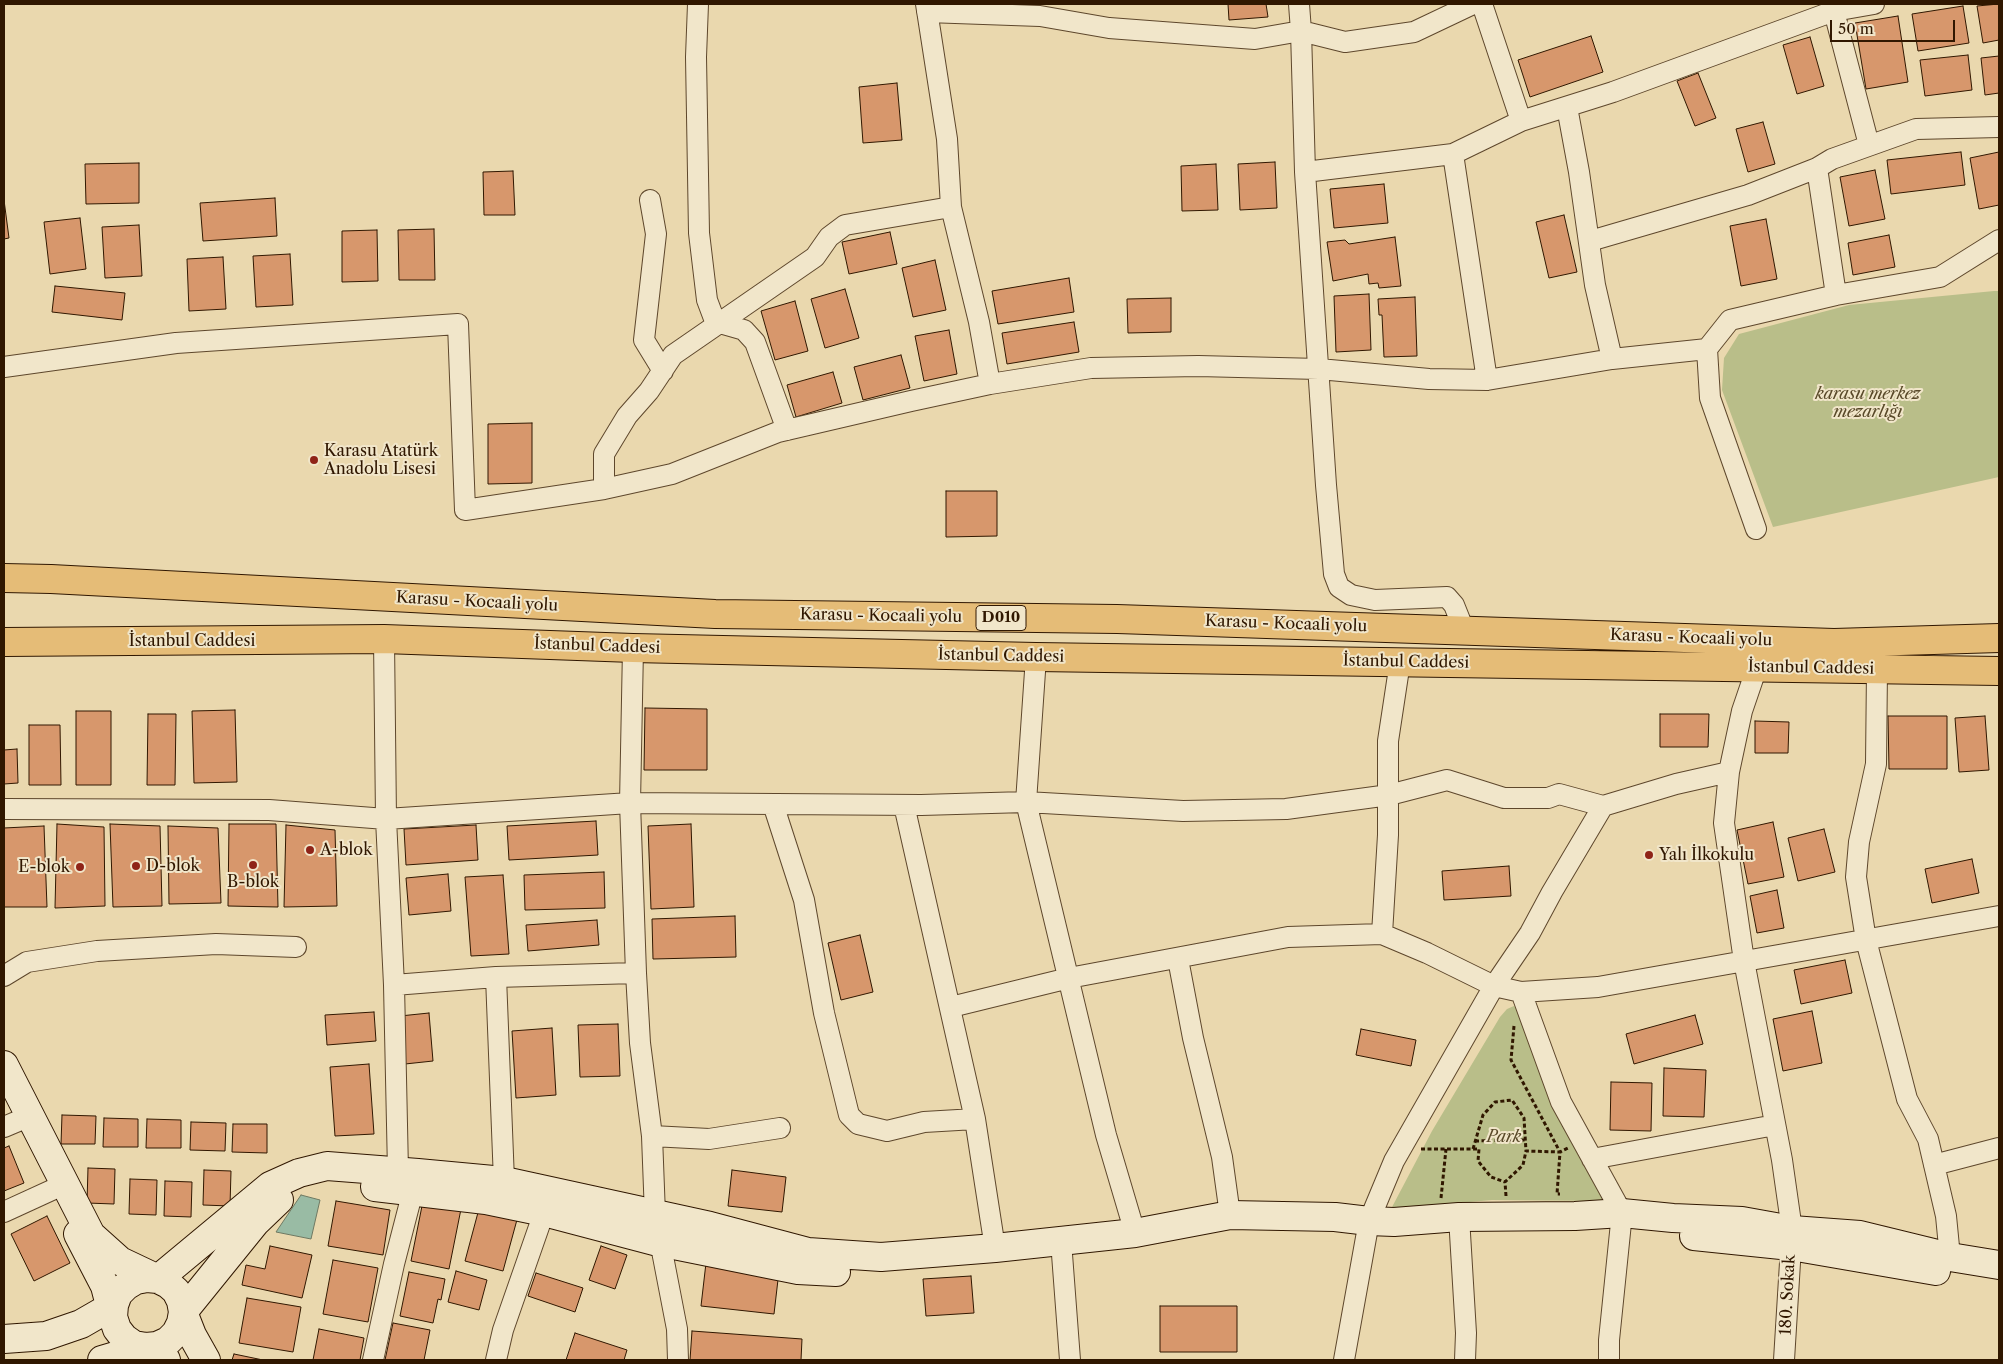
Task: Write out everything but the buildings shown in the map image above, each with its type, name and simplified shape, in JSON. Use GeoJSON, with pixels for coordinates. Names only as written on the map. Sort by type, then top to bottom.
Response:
{"type":"FeatureCollection","features":[{"type":"Feature","properties":{"kind":"highway","name":"Karasu - Kocaali yolu"},"geometry":{"type":"LineString","coordinates":[[4,578],[715,614],[1117,619],[1834,643],[1999,638]]}},
{"type":"Feature","properties":{"kind":"highway","name":"İstanbul Caddesi"},"geometry":{"type":"LineString","coordinates":[[4,642],[384,639],[633,648],[1036,657],[1999,671]]}},
{"type":"Feature","properties":{"kind":"main road"},"geometry":{"type":"LineString","coordinates":[[4,1065],[17,1121]]}},
{"type":"Feature","properties":{"kind":"main road"},"geometry":{"type":"LineString","coordinates":[[4,1093],[17,1121],[91,1235],[120,1261],[168,1284],[176,1291],[182,1301],[181,1323],[176,1333],[168,1341],[157,1346],[156,1354]]}},
{"type":"Feature","properties":{"kind":"main road"},"geometry":{"type":"LineString","coordinates":[[4,1339],[46,1336],[113,1310],[118,1294],[126,1286],[141,1279],[158,1279],[270,1186],[299,1173],[327,1166],[410,1178],[486,1200],[548,1202],[655,1215],[710,1226],[808,1252],[881,1257],[995,1248],[1131,1249],[1229,1229],[1368,1229],[1507,1217],[1621,1220]]}},
{"type":"Feature","properties":{"kind":"main road"},"geometry":{"type":"LineString","coordinates":[[183,1312],[255,1223],[287,1193],[318,1181],[410,1178],[504,1181],[548,1202],[661,1242],[798,1270],[880,1274],[995,1266],[1135,1233],[1230,1215],[1335,1217],[1368,1229]]}},
{"type":"Feature","properties":{"kind":"main road"},"geometry":{"type":"LineString","coordinates":[[60,1186],[105,1286],[117,1329],[124,1338],[134,1345],[156,1354]]}},
{"type":"Feature","properties":{"kind":"main road"},"geometry":{"type":"LineString","coordinates":[[1453,1223],[1673,1218],[1742,1220],[1791,1238],[1999,1282]]}},
{"type":"Feature","properties":{"kind":"main road"},"geometry":{"type":"LineString","coordinates":[[1791,1238],[1860,1235],[1950,1258],[1999,1265]]}},
{"type":"Feature","properties":{"kind":"main road"},"geometry":{"type":"LineString","coordinates":[[183,1312],[192,1335],[206,1360]]}},
{"type":"Feature","properties":{"kind":"main road"},"geometry":{"type":"LineString","coordinates":[[102,1360],[156,1354]]}},
{"type":"Feature","properties":{"kind":"street"},"geometry":{"type":"LineString","coordinates":[[698,4],[696,57],[700,233],[707,300],[716,324]]}},
{"type":"Feature","properties":{"kind":"street"},"geometry":{"type":"LineString","coordinates":[[1299,4],[1305,172],[1334,574],[1339,587],[1351,595],[1376,600],[1447,597],[1454,605],[1464,630]]}},
{"type":"Feature","properties":{"kind":"street"},"geometry":{"type":"LineString","coordinates":[[990,384],[979,322],[951,206],[947,139],[926,8],[1040,16],[1109,28],[1256,38],[1301,31],[1346,42],[1414,32],[1474,4]]}},
{"type":"Feature","properties":{"kind":"street"},"geometry":{"type":"LineString","coordinates":[[1482,4],[1521,121]]}},
{"type":"Feature","properties":{"kind":"street"},"geometry":{"type":"LineString","coordinates":[[1305,172],[1453,154],[1521,121],[1613,92],[1833,7],[1874,4]]}},
{"type":"Feature","properties":{"kind":"street"},"geometry":{"type":"LineString","coordinates":[[1833,7],[1869,145]]}},
{"type":"Feature","properties":{"kind":"street"},"geometry":{"type":"LineString","coordinates":[[1567,106],[1596,285],[1612,359]]}},
{"type":"Feature","properties":{"kind":"street"},"geometry":{"type":"LineString","coordinates":[[1590,241],[1748,195],[1817,168],[1832,159],[1916,129],[1999,127]]}},
{"type":"Feature","properties":{"kind":"street"},"geometry":{"type":"LineString","coordinates":[[1453,154],[1487,380]]}},
{"type":"Feature","properties":{"kind":"street"},"geometry":{"type":"LineString","coordinates":[[1817,168],[1836,295]]}},
{"type":"Feature","properties":{"kind":"street"},"geometry":{"type":"LineString","coordinates":[[650,200],[656,234],[644,340],[662,371]]}},
{"type":"Feature","properties":{"kind":"street"},"geometry":{"type":"LineString","coordinates":[[604,489],[604,454],[627,416],[649,391],[673,355],[815,256],[829,237],[845,225],[951,206]]}},
{"type":"Feature","properties":{"kind":"street"},"geometry":{"type":"LineString","coordinates":[[1756,529],[1710,398],[1707,349],[1730,320],[1836,295],[1940,277],[1999,240]]}},
{"type":"Feature","properties":{"kind":"street"},"geometry":{"type":"LineString","coordinates":[[4,367],[176,343],[458,324],[465,510],[604,489],[672,474],[788,430],[990,384],[1091,368],[1198,366],[1319,369],[1429,379],[1487,380],[1612,359],[1707,349]]}},
{"type":"Feature","properties":{"kind":"street"},"geometry":{"type":"LineString","coordinates":[[716,324],[744,330],[755,342],[788,430]]}},
{"type":"Feature","properties":{"kind":"street"},"geometry":{"type":"LineString","coordinates":[[373,1360],[410,1178],[394,985],[386,819],[384,639]]}},
{"type":"Feature","properties":{"kind":"street"},"geometry":{"type":"LineString","coordinates":[[633,648],[630,803],[640,1043],[652,1136],[655,1215],[678,1329],[678,1360]]}},
{"type":"Feature","properties":{"kind":"street"},"geometry":{"type":"LineString","coordinates":[[1036,657],[1026,802],[1106,1135],[1135,1233]]}},
{"type":"Feature","properties":{"kind":"street"},"geometry":{"type":"LineString","coordinates":[[1382,934],[1388,835],[1388,741],[1400,662]]}},
{"type":"Feature","properties":{"kind":"street","name":"180. Sokak"},"geometry":{"type":"LineString","coordinates":[[1757,667],[1742,711],[1729,772],[1724,823],[1744,961],[1782,1160],[1791,1238],[1784,1360]]}},
{"type":"Feature","properties":{"kind":"street"},"geometry":{"type":"LineString","coordinates":[[1877,669],[1876,764],[1859,842],[1856,877],[1866,940],[1907,1100],[1928,1139],[1946,1216],[1950,1258]]}},
{"type":"Feature","properties":{"kind":"street"},"geometry":{"type":"LineString","coordinates":[[4,809],[269,810],[386,819],[630,803],[904,805],[1026,802],[1184,811],[1286,809],[1389,795],[1447,780],[1504,798],[1548,798],[1559,794],[1603,806],[1676,784],[1729,772]]}},
{"type":"Feature","properties":{"kind":"street"},"geometry":{"type":"LineString","coordinates":[[773,804],[804,900],[824,1013],[849,1115],[858,1124],[886,1131],[924,1122],[975,1118]]}},
{"type":"Feature","properties":{"kind":"street"},"geometry":{"type":"LineString","coordinates":[[904,805],[975,1118],[995,1248]]}},
{"type":"Feature","properties":{"kind":"street"},"geometry":{"type":"LineString","coordinates":[[1344,1360],[1368,1229],[1394,1161],[1494,986],[1530,933],[1603,806]]}},
{"type":"Feature","properties":{"kind":"street"},"geometry":{"type":"LineString","coordinates":[[951,1007],[1069,978],[1288,937],[1382,934],[1427,953],[1494,986],[1518,992],[1598,987],[1999,916]]}},
{"type":"Feature","properties":{"kind":"street"},"geometry":{"type":"LineString","coordinates":[[4,976],[27,962],[97,952],[216,944],[296,947]]}},
{"type":"Feature","properties":{"kind":"street"},"geometry":{"type":"LineString","coordinates":[[1178,959],[1193,1038],[1222,1157],[1230,1215]]}},
{"type":"Feature","properties":{"kind":"street"},"geometry":{"type":"LineString","coordinates":[[394,985],[496,977],[636,974]]}},
{"type":"Feature","properties":{"kind":"street"},"geometry":{"type":"LineString","coordinates":[[496,977],[504,1181]]}},
{"type":"Feature","properties":{"kind":"street"},"geometry":{"type":"LineString","coordinates":[[1518,992],[1561,1102],[1583,1141],[1621,1220],[1609,1360]]}},
{"type":"Feature","properties":{"kind":"street"},"geometry":{"type":"LineString","coordinates":[[1592,1159],[1775,1125]]}},
{"type":"Feature","properties":{"kind":"street"},"geometry":{"type":"LineString","coordinates":[[652,1136],[709,1139],[780,1128]]}},
{"type":"Feature","properties":{"kind":"street"},"geometry":{"type":"LineString","coordinates":[[1934,1165],[1999,1148]]}},
{"type":"Feature","properties":{"kind":"street"},"geometry":{"type":"LineString","coordinates":[[4,1212],[60,1186]]}},
{"type":"Feature","properties":{"kind":"street"},"geometry":{"type":"LineString","coordinates":[[496,1360],[503,1330],[548,1202]]}},
{"type":"Feature","properties":{"kind":"street"},"geometry":{"type":"LineString","coordinates":[[1453,1223],[1466,1334],[1465,1360]]}},
{"type":"Feature","properties":{"kind":"street"},"geometry":{"type":"LineString","coordinates":[[1062,1249],[1070,1360]]}},
{"type":"Feature","properties":{"kind":"path"},"geometry":{"type":"LineString","coordinates":[[1518,992],[1511,1060],[1560,1152],[1557,1194],[1566,1194]]}},
{"type":"Feature","properties":{"kind":"path"},"geometry":{"type":"LineString","coordinates":[[1474,1149],[1483,1115],[1495,1102],[1512,1100],[1524,1118],[1526,1151],[1523,1165],[1505,1182]]}},
{"type":"Feature","properties":{"kind":"path"},"geometry":{"type":"LineString","coordinates":[[1475,1140],[1526,1140]]}},
{"type":"Feature","properties":{"kind":"path"},"geometry":{"type":"LineString","coordinates":[[1526,1151],[1560,1152],[1583,1141]]}},
{"type":"Feature","properties":{"kind":"path"},"geometry":{"type":"LineString","coordinates":[[1401,1148],[1479,1149],[1478,1161],[1491,1177],[1505,1182]]}},
{"type":"Feature","properties":{"kind":"path"},"geometry":{"type":"LineString","coordinates":[[1446,1149],[1453,1223]]}},
{"type":"Feature","properties":{"kind":"path"},"geometry":{"type":"LineString","coordinates":[[1505,1182],[1507,1217]]}},
{"type":"Feature","properties":{"kind":"green space","name":"karasu merkez mezarlığı"},"geometry":{"type":"Polygon","coordinates":[[[1999,291],[1999,477],[1773,527],[1722,390],[1724,358],[1739,334],[1849,305],[1999,291]]]}},
{"type":"Feature","properties":{"kind":"green space","name":"Park"},"geometry":{"type":"Polygon","coordinates":[[[1514,1006],[1522,1012],[1607,1201],[1492,1200],[1391,1209],[1432,1131],[1500,1017],[1507,1009],[1514,1006]]]}},
{"type":"Feature","properties":{"kind":"shaded area"},"geometry":{"type":"Polygon","coordinates":[[[301,1195],[320,1200],[311,1239],[276,1232],[301,1195]]]}},
{"type":"Feature","properties":{"kind":"place","name":"Karasu Atatürk Anadolu Lisesi"},"geometry":{"type":"Point","coordinates":[314,460]}},
{"type":"Feature","properties":{"kind":"place","name":"A-blok"},"geometry":{"type":"Point","coordinates":[310,850]}},
{"type":"Feature","properties":{"kind":"place","name":"Yalı İlkokulu"},"geometry":{"type":"Point","coordinates":[1649,855]}},
{"type":"Feature","properties":{"kind":"place","name":"B-blok"},"geometry":{"type":"Point","coordinates":[253,865]}},
{"type":"Feature","properties":{"kind":"place","name":"D-blok"},"geometry":{"type":"Point","coordinates":[136,866]}},
{"type":"Feature","properties":{"kind":"place","name":"E-blok"},"geometry":{"type":"Point","coordinates":[80,867]}}]}
